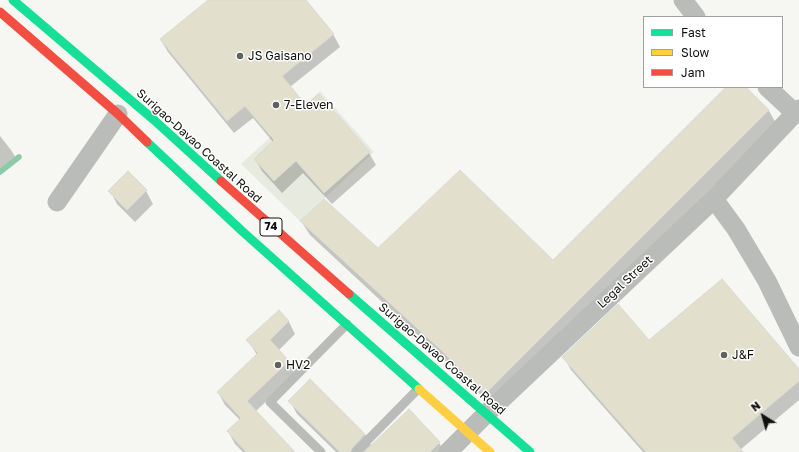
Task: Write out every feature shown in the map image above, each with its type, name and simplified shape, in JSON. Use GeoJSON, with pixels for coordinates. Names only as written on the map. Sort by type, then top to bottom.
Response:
{"type":"FeatureCollection","features":[{"type":"Feature","properties":{"kind":"highway","name":"Surigao-Davao Coastal Road"},"geometry":{"type":"LineString","coordinates":[[13,0],[250,223],[486,414],[530,452]]}},
{"type":"Feature","properties":{"kind":"highway","name":"Surigao-Davao Coastal Road"},"geometry":{"type":"LineString","coordinates":[[0,12],[118,114],[147,127],[250,223],[347,324],[490,452]]}},
{"type":"Feature","properties":{"kind":"street"},"geometry":{"type":"LineString","coordinates":[[683,0],[695,16]]}},
{"type":"Feature","properties":{"kind":"street"},"geometry":{"type":"LineString","coordinates":[[768,88],[797,111]]}},
{"type":"Feature","properties":{"kind":"street","name":"Legal Street"},"geometry":{"type":"LineString","coordinates":[[448,452],[467,432],[714,199],[797,111]]}},
{"type":"Feature","properties":{"kind":"street"},"geometry":{"type":"LineString","coordinates":[[57,202],[118,114]]}},
{"type":"Feature","properties":{"kind":"street"},"geometry":{"type":"LineString","coordinates":[[714,199],[736,229],[767,282],[799,347]]}},
{"type":"Feature","properties":{"kind":"lane"},"geometry":{"type":"LineString","coordinates":[[321,452],[270,402],[347,324]]}},
{"type":"Feature","properties":{"kind":"lane"},"geometry":{"type":"LineString","coordinates":[[356,452],[418,388]]}},
{"type":"Feature","properties":{"kind":"shaded area"},"geometry":{"type":"Polygon","coordinates":[[[320,91],[374,152],[300,221],[241,164],[320,91]]]}},
{"type":"Feature","properties":{"kind":"building","name":"JS Gaisano"},"geometry":{"type":"Polygon","coordinates":[[[208,0],[306,0],[334,34],[282,76],[306,105],[319,94],[370,152],[324,193],[296,161],[274,181],[254,159],[274,140],[245,106],[227,121],[160,39],[208,0]]]}},
{"type":"Feature","properties":{"kind":"building"},"geometry":{"type":"Polygon","coordinates":[[[725,88],[747,88],[769,110],[485,394],[441,350],[300,221],[324,199],[378,248],[460,170],[553,260],[725,88]]]}},
{"type":"Feature","properties":{"kind":"building"},"geometry":{"type":"Polygon","coordinates":[[[128,171],[147,190],[127,210],[108,191],[128,171]]]}},
{"type":"Feature","properties":{"kind":"building"},"geometry":{"type":"Polygon","coordinates":[[[722,279],[799,369],[799,381],[732,438],[743,452],[646,452],[562,357],[618,304],[649,340],[722,279]]]}},
{"type":"Feature","properties":{"kind":"building"},"geometry":{"type":"Polygon","coordinates":[[[279,310],[289,321],[270,340],[289,361],[247,401],[295,452],[246,452],[227,431],[241,418],[217,392],[258,353],[246,340],[279,310]]]}},
{"type":"Feature","properties":{"kind":"building"},"geometry":{"type":"Polygon","coordinates":[[[310,379],[365,434],[350,452],[340,452],[288,401],[310,379]]]}},
{"type":"Feature","properties":{"kind":"building"},"geometry":{"type":"Polygon","coordinates":[[[409,409],[440,442],[430,452],[364,452],[409,409]]]}},
{"type":"Feature","properties":{"kind":"waterway"},"geometry":{"type":"LineString","coordinates":[[0,172],[19,157]]}},
{"type":"Feature","properties":{"kind":"traffic: fast"},"geometry":{"type":"LineString","coordinates":[[13,0],[154,120],[221,181]]}},
{"type":"Feature","properties":{"kind":"traffic: fast"},"geometry":{"type":"LineString","coordinates":[[147,142],[242,231],[419,389]]}},
{"type":"Feature","properties":{"kind":"traffic: fast"},"geometry":{"type":"LineString","coordinates":[[349,294],[530,452]]}},
{"type":"Feature","properties":{"kind":"traffic: slow"},"geometry":{"type":"LineString","coordinates":[[419,389],[490,452]]}},
{"type":"Feature","properties":{"kind":"traffic: jam"},"geometry":{"type":"LineString","coordinates":[[0,12],[118,114],[147,142]]}},
{"type":"Feature","properties":{"kind":"traffic: jam"},"geometry":{"type":"LineString","coordinates":[[221,181],[349,294]]}},
{"type":"Feature","properties":{"kind":"place","name":"JS Gaisano"},"geometry":{"type":"Point","coordinates":[240,56]}},
{"type":"Feature","properties":{"kind":"place","name":"7-Eleven"},"geometry":{"type":"Point","coordinates":[276,105]}},
{"type":"Feature","properties":{"kind":"place","name":"J&F"},"geometry":{"type":"Point","coordinates":[724,355]}},
{"type":"Feature","properties":{"kind":"place","name":"HV2"},"geometry":{"type":"Point","coordinates":[278,365]}}]}
